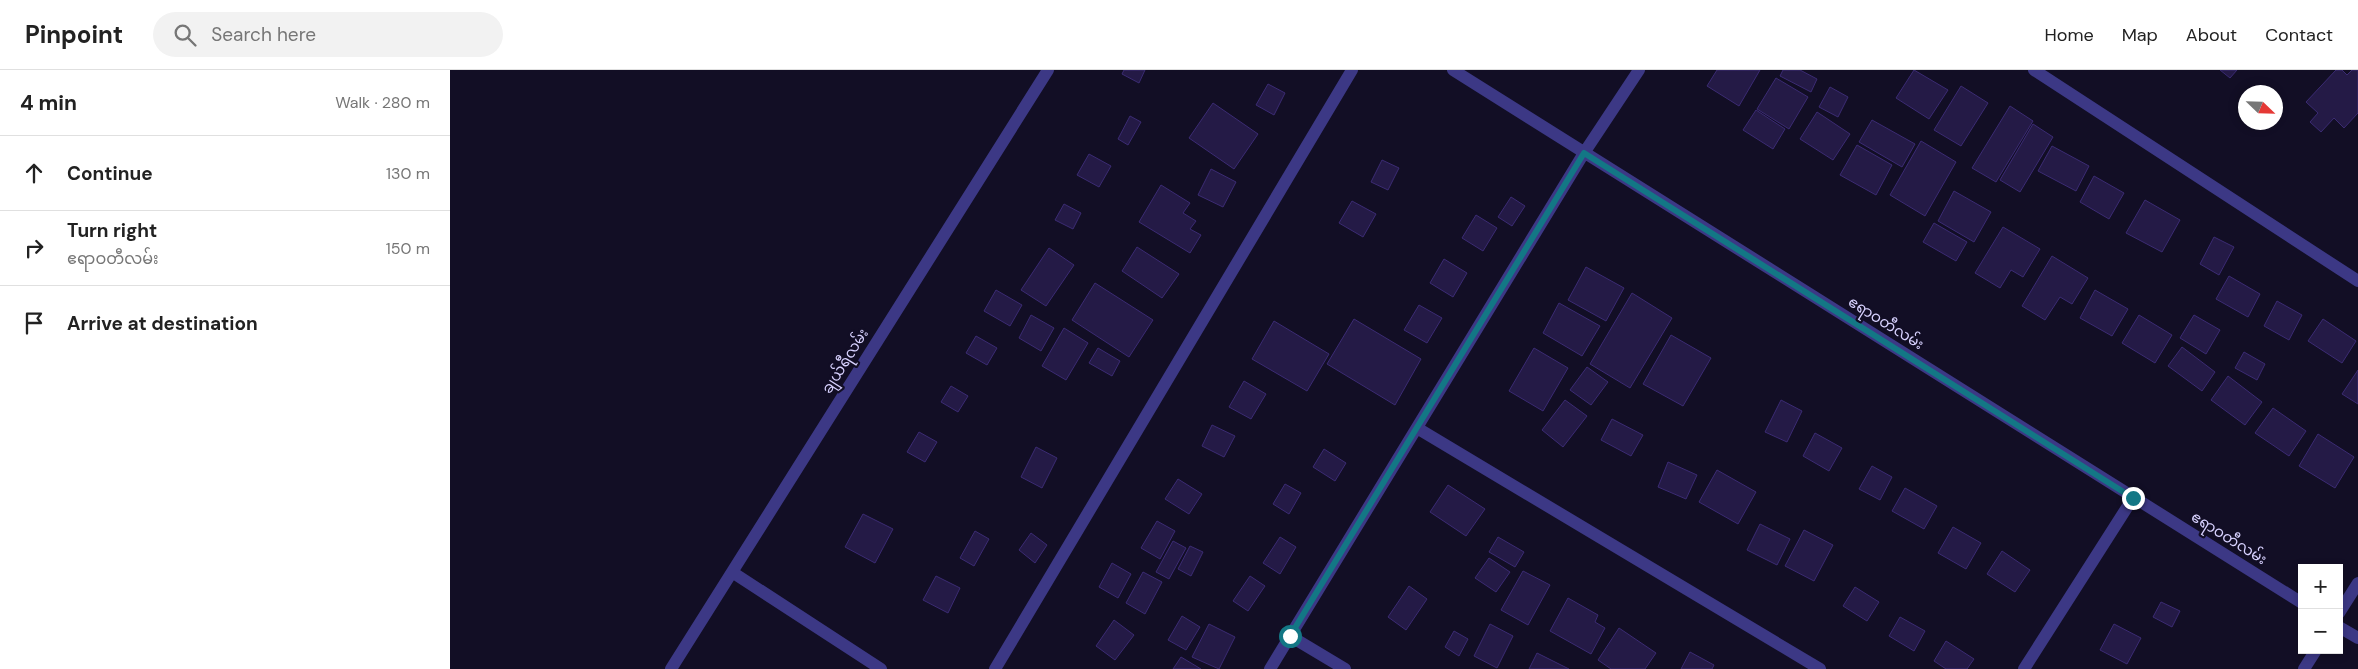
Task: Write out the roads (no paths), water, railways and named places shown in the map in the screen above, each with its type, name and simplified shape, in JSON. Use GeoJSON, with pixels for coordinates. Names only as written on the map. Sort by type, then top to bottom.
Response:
{"type":"FeatureCollection","features":[{"type":"Feature","properties":{"kind":"street","name":"ချယ်ရီလမ်း"},"geometry":{"type":"LineString","coordinates":[[671,669],[1048,70]]}},
{"type":"Feature","properties":{"kind":"street"},"geometry":{"type":"LineString","coordinates":[[994,669],[1352,70]]}},
{"type":"Feature","properties":{"kind":"street","name":"ဧရာဝတီလမ်း"},"geometry":{"type":"LineString","coordinates":[[1453,70],[2298,601]]}},
{"type":"Feature","properties":{"kind":"street"},"geometry":{"type":"LineString","coordinates":[[1270,669],[1584,153],[1639,70]]}},
{"type":"Feature","properties":{"kind":"street"},"geometry":{"type":"LineString","coordinates":[[2034,70],[2358,281]]}},
{"type":"Feature","properties":{"kind":"street"},"geometry":{"type":"LineString","coordinates":[[1417,428],[1820,669]]}},
{"type":"Feature","properties":{"kind":"street"},"geometry":{"type":"LineString","coordinates":[[2024,669],[2133,498]]}},
{"type":"Feature","properties":{"kind":"street"},"geometry":{"type":"LineString","coordinates":[[732,572],[881,669]]}},
{"type":"Feature","properties":{"kind":"street"},"geometry":{"type":"LineString","coordinates":[[2341,609],[2358,582]]}},
{"type":"Feature","properties":{"kind":"street"},"geometry":{"type":"LineString","coordinates":[[2343,629],[2358,638]]}},
{"type":"Feature","properties":{"kind":"street"},"geometry":{"type":"LineString","coordinates":[[1290,636],[1345,669]]}},
{"type":"Feature","properties":{"kind":"street"},"geometry":{"type":"LineString","coordinates":[[2304,669],[2313,654]]}}]}
